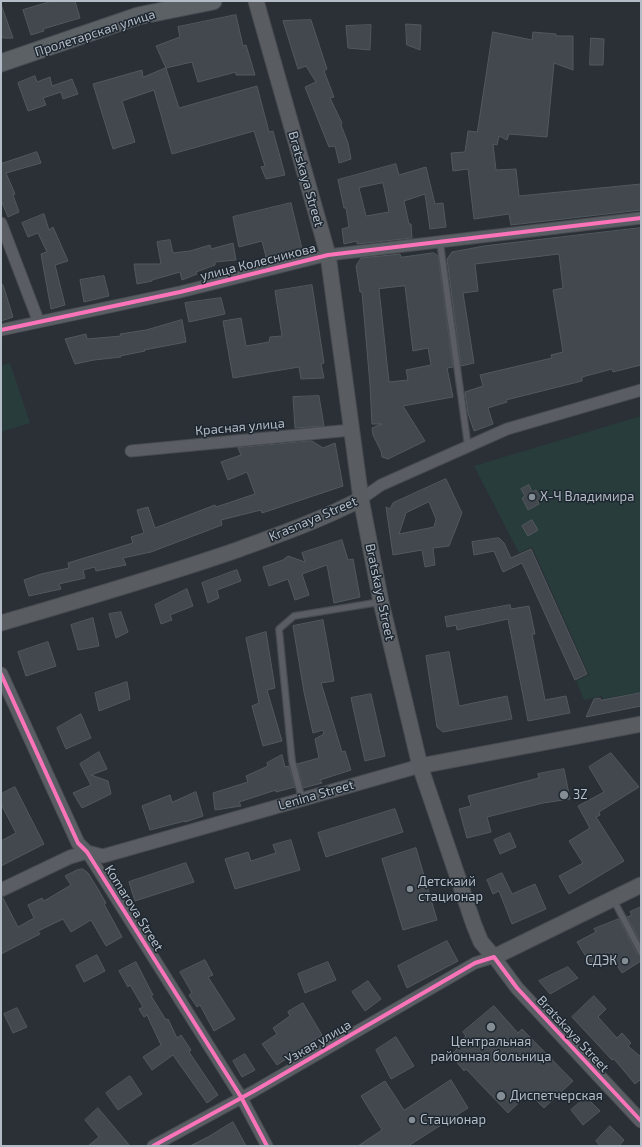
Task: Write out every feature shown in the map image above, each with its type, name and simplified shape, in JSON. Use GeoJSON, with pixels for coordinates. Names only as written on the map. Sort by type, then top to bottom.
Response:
{"type":"FeatureCollection","features":[{"type":"Feature","properties":{"kind":"main road","name":"Пролетарская улица"},"geometry":{"type":"LineString","coordinates":[[1,63],[138,16],[213,1]]}},
{"type":"Feature","properties":{"kind":"main road","name":"Bratskaya Street"},"geometry":{"type":"LineString","coordinates":[[256,1],[328,255],[361,499],[381,602],[420,766],[474,925],[481,942],[494,957]]}},
{"type":"Feature","properties":{"kind":"main road","name":"Krasnaya Street"},"geometry":{"type":"LineString","coordinates":[[1,623],[162,576],[275,536],[361,499]]}},
{"type":"Feature","properties":{"kind":"main road","name":"Lenina Street"},"geometry":{"type":"LineString","coordinates":[[420,766],[641,724]]}},
{"type":"Feature","properties":{"kind":"main road","name":"Узкая улица"},"geometry":{"type":"LineString","coordinates":[[494,957],[641,885]]}},
{"type":"Feature","properties":{"kind":"street","name":"улица Колесникова"},"geometry":{"type":"LineString","coordinates":[[1,330],[38,320],[180,292],[328,255],[641,218]]}},
{"type":"Feature","properties":{"kind":"street"},"geometry":{"type":"LineString","coordinates":[[1,223],[38,320]]}},
{"type":"Feature","properties":{"kind":"street","name":"Krasnaya Street"},"geometry":{"type":"LineString","coordinates":[[361,499],[381,485],[507,429],[641,390]]}},
{"type":"Feature","properties":{"kind":"street","name":"Красная улица"},"geometry":{"type":"LineString","coordinates":[[131,451],[351,430]]}},
{"type":"Feature","properties":{"kind":"street","name":"Komarova Street"},"geometry":{"type":"LineString","coordinates":[[1,674],[78,843],[87,852],[241,1097],[267,1146]]}},
{"type":"Feature","properties":{"kind":"street","name":"Lenina Street"},"geometry":{"type":"LineString","coordinates":[[1,890],[70,857],[87,852],[103,856],[420,766]]}},
{"type":"Feature","properties":{"kind":"street","name":"Узкая улица"},"geometry":{"type":"LineString","coordinates":[[153,1146],[254,1091],[475,963],[494,957]]}},
{"type":"Feature","properties":{"kind":"street","name":"Bratskaya Street"},"geometry":{"type":"LineString","coordinates":[[494,957],[517,988],[641,1121]]}},
{"type":"Feature","properties":{"kind":"lane"},"geometry":{"type":"LineString","coordinates":[[440,242],[468,447]]}},
{"type":"Feature","properties":{"kind":"lane"},"geometry":{"type":"LineString","coordinates":[[302,799],[292,761],[279,629],[294,616],[381,602]]}},
{"type":"Feature","properties":{"kind":"lane"},"geometry":{"type":"LineString","coordinates":[[613,899],[641,952]]}},
{"type":"Feature","properties":{"kind":"green space"},"geometry":{"type":"Polygon","coordinates":[[[10,363],[30,423],[1,432],[1,366],[10,363]]]}},
{"type":"Feature","properties":{"kind":"green space"},"geometry":{"type":"Polygon","coordinates":[[[641,416],[641,692],[603,699],[602,696],[584,700],[576,681],[589,675],[532,547],[519,553],[474,466],[641,416]]]}},
{"type":"Feature","properties":{"kind":"building"},"geometry":{"type":"Polygon","coordinates":[[[53,1],[75,1],[80,18],[43,29],[44,31],[31,35],[23,10],[53,1]]]}},
{"type":"Feature","properties":{"kind":"building"},"geometry":{"type":"Polygon","coordinates":[[[2,7],[13,38],[3,38],[1,33],[2,7]]]}},
{"type":"Feature","properties":{"kind":"building"},"geometry":{"type":"Polygon","coordinates":[[[236,15],[243,46],[246,45],[255,75],[236,75],[236,72],[198,82],[192,62],[166,68],[156,46],[180,37],[178,27],[236,15]]]}},
{"type":"Feature","properties":{"kind":"building"},"geometry":{"type":"Polygon","coordinates":[[[311,20],[327,69],[324,71],[334,97],[330,98],[342,123],[341,125],[348,143],[351,159],[339,163],[335,146],[329,147],[305,87],[316,82],[306,66],[298,69],[283,21],[311,20]]]}},
{"type":"Feature","properties":{"kind":"building"},"geometry":{"type":"Polygon","coordinates":[[[406,24],[421,25],[420,50],[407,45],[406,24]]]}},
{"type":"Feature","properties":{"kind":"building"},"geometry":{"type":"Polygon","coordinates":[[[371,25],[370,50],[348,48],[346,26],[371,25]]]}},
{"type":"Feature","properties":{"kind":"building"},"geometry":{"type":"Polygon","coordinates":[[[493,32],[532,40],[533,32],[556,34],[556,36],[573,36],[573,70],[554,63],[547,137],[509,134],[507,140],[499,136],[497,145],[493,144],[496,170],[516,169],[519,196],[641,184],[641,210],[511,225],[509,214],[474,219],[468,169],[453,171],[451,153],[465,152],[468,131],[477,132],[493,32]]]}},
{"type":"Feature","properties":{"kind":"building"},"geometry":{"type":"Polygon","coordinates":[[[591,38],[604,39],[603,65],[590,65],[591,38]]]}},
{"type":"Feature","properties":{"kind":"building"},"geometry":{"type":"Polygon","coordinates":[[[166,68],[179,108],[257,86],[269,132],[273,131],[285,175],[266,179],[261,167],[265,166],[254,131],[172,154],[154,90],[122,101],[135,142],[113,149],[93,84],[142,70],[143,77],[166,68]]]}},
{"type":"Feature","properties":{"kind":"building"},"geometry":{"type":"Polygon","coordinates":[[[35,76],[37,82],[50,77],[52,86],[72,79],[78,94],[63,99],[61,92],[43,98],[46,105],[28,111],[18,83],[35,76]]]}},
{"type":"Feature","properties":{"kind":"building"},"geometry":{"type":"Polygon","coordinates":[[[37,152],[41,163],[6,173],[15,194],[13,195],[19,212],[8,217],[1,200],[1,161],[2,163],[37,152]]]}},
{"type":"Feature","properties":{"kind":"building"},"geometry":{"type":"Polygon","coordinates":[[[396,164],[399,175],[426,167],[435,204],[443,203],[446,227],[430,229],[425,194],[404,201],[409,224],[411,224],[412,238],[357,244],[357,241],[344,244],[342,229],[349,227],[346,208],[344,208],[338,180],[396,164]],[[383,183],[359,188],[366,216],[389,212],[383,183]]]}},
{"type":"Feature","properties":{"kind":"building"},"geometry":{"type":"Polygon","coordinates":[[[291,203],[302,249],[266,257],[262,241],[239,247],[233,217],[291,203]]]}},
{"type":"Feature","properties":{"kind":"building"},"geometry":{"type":"Polygon","coordinates":[[[44,214],[49,230],[53,227],[68,261],[55,265],[65,305],[51,309],[41,254],[47,252],[38,233],[28,237],[22,223],[44,214]]]}},
{"type":"Feature","properties":{"kind":"building"},"geometry":{"type":"Polygon","coordinates":[[[641,228],[641,365],[613,372],[612,369],[582,377],[582,381],[506,400],[507,402],[488,408],[493,424],[474,431],[468,413],[465,392],[483,386],[480,375],[552,358],[551,355],[563,352],[553,290],[563,288],[559,254],[475,264],[478,291],[463,293],[474,363],[461,366],[447,259],[452,252],[484,246],[641,228]]]}},
{"type":"Feature","properties":{"kind":"building"},"geometry":{"type":"Polygon","coordinates":[[[170,240],[173,253],[190,251],[210,245],[211,249],[233,243],[236,260],[215,262],[215,265],[196,272],[197,274],[182,280],[180,272],[137,284],[134,264],[161,264],[157,242],[170,240]]]}},
{"type":"Feature","properties":{"kind":"building"},"geometry":{"type":"Polygon","coordinates":[[[434,253],[438,256],[453,367],[447,368],[453,397],[403,406],[425,441],[388,459],[382,457],[381,451],[373,435],[372,428],[382,424],[372,424],[362,292],[360,292],[356,266],[361,258],[400,254],[401,257],[434,253]],[[405,286],[379,289],[389,382],[408,380],[406,370],[431,365],[428,348],[413,351],[405,286]]]}},
{"type":"Feature","properties":{"kind":"building"},"geometry":{"type":"Polygon","coordinates":[[[104,276],[109,296],[84,302],[80,280],[104,276]]]}},
{"type":"Feature","properties":{"kind":"building"},"geometry":{"type":"Polygon","coordinates":[[[3,285],[13,317],[1,321],[1,286],[3,285]]]}},
{"type":"Feature","properties":{"kind":"building"},"geometry":{"type":"Polygon","coordinates":[[[312,285],[324,363],[321,364],[324,378],[301,379],[299,367],[233,378],[223,321],[241,318],[246,346],[269,342],[270,337],[282,336],[275,291],[312,285]]]}},
{"type":"Feature","properties":{"kind":"building"},"geometry":{"type":"Polygon","coordinates":[[[221,298],[225,314],[189,322],[185,303],[221,298]]]}},
{"type":"Feature","properties":{"kind":"building"},"geometry":{"type":"Polygon","coordinates":[[[182,320],[186,342],[144,350],[145,351],[120,356],[121,357],[75,364],[65,339],[86,334],[87,339],[121,336],[120,334],[146,330],[182,320]]]}},
{"type":"Feature","properties":{"kind":"building"},"geometry":{"type":"Polygon","coordinates":[[[319,396],[324,426],[295,428],[293,397],[319,396]]]}},
{"type":"Feature","properties":{"kind":"building"},"geometry":{"type":"Polygon","coordinates":[[[312,441],[323,448],[335,443],[343,486],[262,513],[261,510],[221,520],[222,525],[151,552],[123,558],[126,565],[96,571],[95,567],[83,570],[85,578],[59,584],[61,589],[29,596],[24,580],[41,574],[69,568],[68,563],[133,543],[131,537],[144,533],[137,510],[148,507],[155,528],[215,505],[216,507],[255,494],[247,472],[228,480],[221,462],[241,455],[238,448],[312,441]]]}},
{"type":"Feature","properties":{"kind":"building"},"geometry":{"type":"Polygon","coordinates":[[[446,479],[462,513],[449,546],[433,548],[435,565],[425,567],[422,550],[393,555],[386,507],[390,509],[393,503],[446,479]],[[429,502],[406,513],[399,534],[434,527],[436,519],[429,502]]]}},
{"type":"Feature","properties":{"kind":"building","name":"Х-Ч Владимира"},"geometry":{"type":"Polygon","coordinates":[[[529,485],[532,492],[536,490],[541,498],[537,500],[539,504],[528,510],[522,498],[525,496],[521,489],[529,485]]]}},
{"type":"Feature","properties":{"kind":"building"},"geometry":{"type":"Polygon","coordinates":[[[532,520],[538,530],[528,536],[522,526],[532,520]]]}},
{"type":"Feature","properties":{"kind":"building"},"geometry":{"type":"Polygon","coordinates":[[[499,538],[504,543],[511,558],[531,549],[587,674],[575,680],[522,563],[503,572],[494,551],[474,555],[472,542],[499,538]]]}},
{"type":"Feature","properties":{"kind":"building"},"geometry":{"type":"Polygon","coordinates":[[[342,540],[348,560],[353,559],[360,597],[334,603],[327,565],[302,574],[309,595],[295,600],[288,579],[269,586],[263,567],[283,560],[288,556],[305,562],[302,553],[342,540]]]}},
{"type":"Feature","properties":{"kind":"building"},"geometry":{"type":"Polygon","coordinates":[[[237,570],[241,581],[217,590],[219,598],[208,603],[202,583],[237,570]]]}},
{"type":"Feature","properties":{"kind":"building"},"geometry":{"type":"Polygon","coordinates":[[[187,589],[193,606],[170,615],[172,620],[161,624],[155,605],[187,589]]]}},
{"type":"Feature","properties":{"kind":"building"},"geometry":{"type":"Polygon","coordinates":[[[510,605],[511,609],[529,606],[535,634],[532,634],[545,700],[566,696],[570,713],[528,721],[508,619],[457,630],[456,625],[447,627],[445,617],[510,605]]]}},
{"type":"Feature","properties":{"kind":"building"},"geometry":{"type":"Polygon","coordinates":[[[121,612],[128,632],[116,638],[109,614],[121,612]]]}},
{"type":"Feature","properties":{"kind":"building"},"geometry":{"type":"Polygon","coordinates":[[[93,618],[99,646],[78,650],[71,625],[93,618]]]}},
{"type":"Feature","properties":{"kind":"building"},"geometry":{"type":"Polygon","coordinates":[[[323,620],[334,681],[321,683],[342,752],[345,751],[351,770],[320,780],[322,783],[303,788],[297,764],[319,758],[315,739],[324,734],[323,730],[313,733],[304,692],[293,626],[323,620]]]}},
{"type":"Feature","properties":{"kind":"building"},"geometry":{"type":"Polygon","coordinates":[[[266,632],[275,688],[267,690],[282,741],[263,746],[252,706],[259,703],[246,638],[266,632]]]}},
{"type":"Feature","properties":{"kind":"building"},"geometry":{"type":"Polygon","coordinates":[[[48,642],[56,666],[26,676],[18,652],[48,642]]]}},
{"type":"Feature","properties":{"kind":"building"},"geometry":{"type":"Polygon","coordinates":[[[449,652],[459,706],[507,696],[512,719],[443,732],[437,727],[426,656],[449,652]]]}},
{"type":"Feature","properties":{"kind":"building"},"geometry":{"type":"Polygon","coordinates":[[[127,682],[130,699],[99,711],[95,693],[127,682]]]}},
{"type":"Feature","properties":{"kind":"building"},"geometry":{"type":"Polygon","coordinates":[[[641,693],[641,706],[586,717],[594,699],[600,698],[601,700],[641,693]]]}},
{"type":"Feature","properties":{"kind":"building"},"geometry":{"type":"Polygon","coordinates":[[[371,694],[385,756],[365,761],[351,698],[371,694]]]}},
{"type":"Feature","properties":{"kind":"building"},"geometry":{"type":"Polygon","coordinates":[[[81,714],[91,738],[66,749],[57,728],[81,714]]]}},
{"type":"Feature","properties":{"kind":"building"},"geometry":{"type":"Polygon","coordinates":[[[99,752],[107,769],[91,775],[108,781],[111,794],[82,808],[73,793],[91,785],[80,764],[99,752]]]}},
{"type":"Feature","properties":{"kind":"building"},"geometry":{"type":"Polygon","coordinates":[[[611,753],[639,787],[599,812],[600,815],[596,817],[624,861],[569,894],[559,876],[583,863],[569,841],[590,828],[578,806],[604,792],[589,767],[611,753]]]}},
{"type":"Feature","properties":{"kind":"building"},"geometry":{"type":"Polygon","coordinates":[[[282,755],[285,767],[289,766],[295,787],[276,792],[276,790],[239,802],[241,806],[215,810],[213,793],[248,782],[246,776],[268,766],[267,763],[282,755]]]}},
{"type":"Feature","properties":{"kind":"building"},"geometry":{"type":"Polygon","coordinates":[[[564,769],[570,799],[543,803],[487,817],[491,832],[467,838],[459,809],[471,806],[468,796],[539,778],[538,774],[564,769]]]}},
{"type":"Feature","properties":{"kind":"building"},"geometry":{"type":"Polygon","coordinates":[[[15,787],[44,844],[1,866],[1,841],[16,833],[1,804],[1,794],[15,787]]]}},
{"type":"Feature","properties":{"kind":"building"},"geometry":{"type":"Polygon","coordinates":[[[196,792],[203,816],[185,822],[150,830],[142,806],[170,795],[172,802],[196,792]]]}},
{"type":"Feature","properties":{"kind":"building"},"geometry":{"type":"Polygon","coordinates":[[[395,809],[403,832],[326,857],[318,833],[395,809]]]}},
{"type":"Feature","properties":{"kind":"building"},"geometry":{"type":"Polygon","coordinates":[[[510,833],[516,847],[500,854],[494,840],[510,833]]]}},
{"type":"Feature","properties":{"kind":"building"},"geometry":{"type":"Polygon","coordinates":[[[291,840],[300,870],[235,889],[225,859],[248,852],[251,861],[276,853],[273,845],[291,840]]]}},
{"type":"Feature","properties":{"kind":"building","name":"Детскаий стационар"},"geometry":{"type":"Polygon","coordinates":[[[416,848],[437,920],[403,930],[382,859],[416,848]]]}},
{"type":"Feature","properties":{"kind":"building"},"geometry":{"type":"Polygon","coordinates":[[[186,863],[194,882],[135,901],[129,882],[186,863]]]}},
{"type":"Feature","properties":{"kind":"building"},"geometry":{"type":"Polygon","coordinates":[[[83,869],[88,873],[98,889],[106,903],[104,904],[122,937],[106,946],[91,920],[71,932],[63,919],[38,931],[40,934],[1,954],[1,898],[3,898],[18,927],[34,918],[28,905],[42,898],[44,901],[71,885],[65,876],[77,870],[83,869]]]}},
{"type":"Feature","properties":{"kind":"building"},"geometry":{"type":"Polygon","coordinates":[[[502,873],[512,894],[535,884],[546,909],[512,924],[499,891],[493,894],[487,880],[502,873]]]}},
{"type":"Feature","properties":{"kind":"building"},"geometry":{"type":"Polygon","coordinates":[[[641,907],[641,943],[627,917],[632,915],[630,912],[641,907]]]}},
{"type":"Feature","properties":{"kind":"building"},"geometry":{"type":"Polygon","coordinates":[[[619,919],[637,954],[641,956],[641,961],[622,973],[608,952],[590,963],[577,942],[596,932],[594,929],[619,919]]]}},
{"type":"Feature","properties":{"kind":"building"},"geometry":{"type":"Polygon","coordinates":[[[447,941],[458,961],[407,988],[398,966],[447,941]]]}},
{"type":"Feature","properties":{"kind":"building"},"geometry":{"type":"Polygon","coordinates":[[[97,955],[105,971],[84,982],[76,966],[97,955]]]}},
{"type":"Feature","properties":{"kind":"building"},"geometry":{"type":"Polygon","coordinates":[[[205,960],[213,975],[208,977],[235,1019],[214,1031],[200,1005],[197,1007],[189,995],[192,993],[180,972],[205,960]]]}},
{"type":"Feature","properties":{"kind":"building"},"geometry":{"type":"Polygon","coordinates":[[[136,962],[153,995],[151,996],[166,1020],[168,1019],[177,1038],[181,1035],[191,1050],[189,1052],[218,1095],[207,1103],[173,1055],[152,1070],[143,1057],[161,1045],[147,1015],[144,1017],[139,1009],[143,1007],[130,985],[128,987],[119,971],[136,962]]]}},
{"type":"Feature","properties":{"kind":"building"},"geometry":{"type":"Polygon","coordinates":[[[328,962],[336,980],[305,993],[298,974],[328,962]]]}},
{"type":"Feature","properties":{"kind":"building"},"geometry":{"type":"Polygon","coordinates":[[[568,967],[578,978],[550,994],[539,981],[568,967]]]}},
{"type":"Feature","properties":{"kind":"building"},"geometry":{"type":"Polygon","coordinates":[[[368,981],[381,999],[365,1011],[352,992],[368,981]]]}},
{"type":"Feature","properties":{"kind":"building"},"geometry":{"type":"Polygon","coordinates":[[[594,996],[606,1009],[598,1017],[617,1038],[622,1033],[631,1043],[628,1046],[641,1057],[641,1079],[635,1084],[614,1059],[612,1060],[572,1017],[594,996]]]}},
{"type":"Feature","properties":{"kind":"building"},"geometry":{"type":"Polygon","coordinates":[[[303,1003],[322,1035],[277,1065],[262,1044],[277,1034],[273,1028],[290,1016],[288,1012],[303,1003]]]}},
{"type":"Feature","properties":{"kind":"building"},"geometry":{"type":"Polygon","coordinates":[[[494,1006],[518,1033],[522,1029],[573,1081],[544,1108],[529,1093],[508,1113],[466,1069],[464,1071],[451,1055],[457,1049],[458,1043],[466,1036],[463,1032],[494,1006]]]}},
{"type":"Feature","properties":{"kind":"building"},"geometry":{"type":"Polygon","coordinates":[[[17,1008],[27,1027],[13,1033],[4,1014],[17,1008]]]}},
{"type":"Feature","properties":{"kind":"building"},"geometry":{"type":"Polygon","coordinates":[[[396,1037],[414,1066],[391,1079],[376,1050],[396,1037]]]}},
{"type":"Feature","properties":{"kind":"building"},"geometry":{"type":"Polygon","coordinates":[[[245,1054],[255,1070],[242,1077],[233,1061],[245,1054]]]}},
{"type":"Feature","properties":{"kind":"building"},"geometry":{"type":"Polygon","coordinates":[[[130,1076],[142,1094],[118,1110],[106,1093],[130,1076]]]}},
{"type":"Feature","properties":{"kind":"building","name":"Стационар"},"geometry":{"type":"Polygon","coordinates":[[[451,1080],[468,1108],[408,1146],[358,1146],[382,1130],[361,1096],[385,1081],[404,1110],[451,1080]]]}},
{"type":"Feature","properties":{"kind":"building"},"geometry":{"type":"Polygon","coordinates":[[[586,1097],[600,1111],[583,1125],[571,1110],[586,1097]]]}},
{"type":"Feature","properties":{"kind":"building"},"geometry":{"type":"Polygon","coordinates":[[[98,1108],[130,1146],[88,1146],[99,1137],[85,1120],[98,1108]]]}},
{"type":"Feature","properties":{"kind":"building"},"geometry":{"type":"Polygon","coordinates":[[[233,1122],[246,1146],[190,1146],[208,1137],[233,1122]]]}},
{"type":"Feature","properties":{"kind":"building"},"geometry":{"type":"Polygon","coordinates":[[[610,1126],[624,1140],[619,1146],[600,1146],[596,1141],[610,1126]]]}},
{"type":"Feature","properties":{"kind":"cycle path"},"geometry":{"type":"LineString","coordinates":[[1,330],[180,292],[328,255],[641,218]]}},
{"type":"Feature","properties":{"kind":"cycle path"},"geometry":{"type":"LineString","coordinates":[[1,674],[78,843],[87,852],[241,1097],[267,1146]]}},
{"type":"Feature","properties":{"kind":"cycle path"},"geometry":{"type":"LineString","coordinates":[[153,1146],[254,1091],[475,963],[494,957],[517,988],[641,1121]]}},
{"type":"Feature","properties":{"kind":"place","name":"Х-Ч Владимира"},"geometry":{"type":"Point","coordinates":[532,497]}},
{"type":"Feature","properties":{"kind":"place","name":"3Z"},"geometry":{"type":"Point","coordinates":[564,795]}},
{"type":"Feature","properties":{"kind":"place","name":"Детскаий стационар"},"geometry":{"type":"Point","coordinates":[410,889]}},
{"type":"Feature","properties":{"kind":"place","name":"СДЭК"},"geometry":{"type":"Point","coordinates":[625,961]}},
{"type":"Feature","properties":{"kind":"place","name":"Центральная районная больница"},"geometry":{"type":"Point","coordinates":[491,1027]}},
{"type":"Feature","properties":{"kind":"place","name":"Диспетчерская"},"geometry":{"type":"Point","coordinates":[501,1096]}},
{"type":"Feature","properties":{"kind":"place","name":"Стационар"},"geometry":{"type":"Point","coordinates":[412,1120]}}]}
